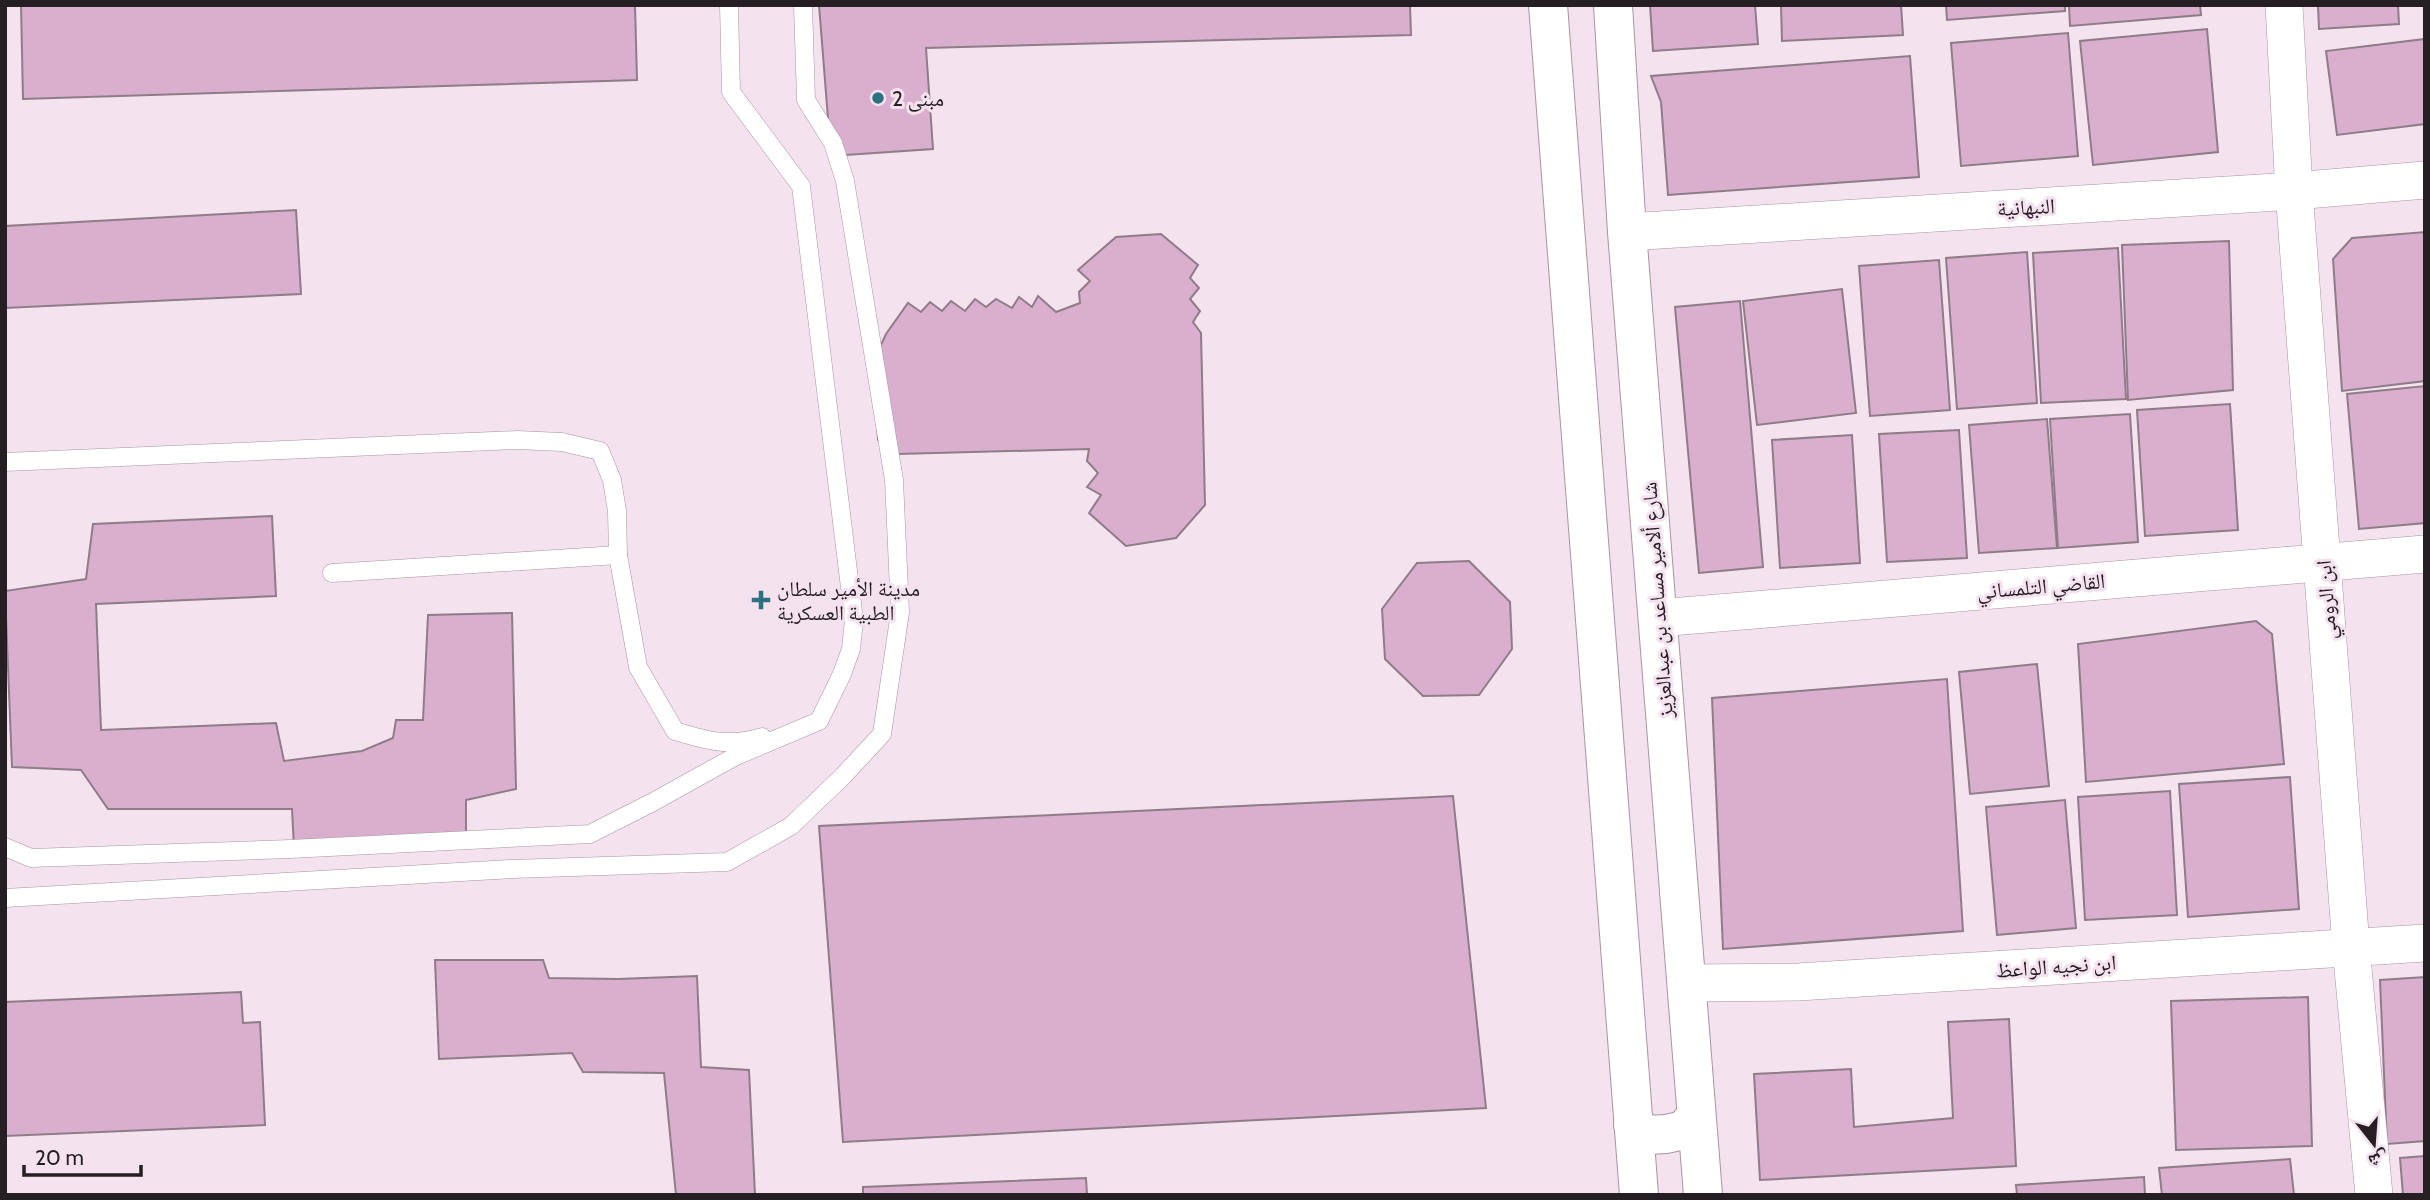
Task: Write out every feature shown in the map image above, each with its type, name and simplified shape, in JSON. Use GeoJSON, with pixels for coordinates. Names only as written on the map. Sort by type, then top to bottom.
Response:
{"type":"FeatureCollection","features":[{"type":"Feature","properties":{"kind":"street"},"geometry":{"type":"LineString","coordinates":[[1548,5],[1639,1195]]}},
{"type":"Feature","properties":{"kind":"street","name":"شارع ألامير مساعد بن عبدالعزيز"},"geometry":{"type":"LineString","coordinates":[[1613,5],[1627,232],[1703,1195]]}},
{"type":"Feature","properties":{"kind":"street","name":"ابن الرومي"},"geometry":{"type":"LineString","coordinates":[[2284,5],[2294,191],[2351,947],[2374,1195]]}},
{"type":"Feature","properties":{"kind":"street","name":"النبهانية"},"geometry":{"type":"LineString","coordinates":[[1627,232],[2294,191],[2425,180]]}},
{"type":"Feature","properties":{"kind":"street","name":"القاضي التلمساني"},"geometry":{"type":"LineString","coordinates":[[1658,618],[2425,554]]}},
{"type":"Feature","properties":{"kind":"street","name":"ابن نجيه الواعظ"},"geometry":{"type":"LineString","coordinates":[[1687,984],[1812,981],[2425,943]]}},
{"type":"Feature","properties":{"kind":"street"},"geometry":{"type":"LineString","coordinates":[[1633,1125],[1649,1135],[1666,1134],[1684,1130],[1696,1115]]}},
{"type":"Feature","properties":{"kind":"lane"},"geometry":{"type":"LineString","coordinates":[[5,847],[31,859],[590,834],[736,757],[819,722],[851,649],[854,620],[801,186],[731,92],[729,5]]}},
{"type":"Feature","properties":{"kind":"lane"},"geometry":{"type":"LineString","coordinates":[[5,898],[512,870],[727,862],[791,826],[882,734],[900,612],[894,480],[845,181],[834,143],[806,100],[803,5]]}},
{"type":"Feature","properties":{"kind":"lane"},"geometry":{"type":"LineString","coordinates":[[5,462],[517,440],[562,442],[600,451],[612,480],[617,511],[618,555],[638,667],[675,731],[708,742],[746,742],[819,722]]}},
{"type":"Feature","properties":{"kind":"lane"},"geometry":{"type":"LineString","coordinates":[[332,573],[618,555]]}},
{"type":"Feature","properties":{"kind":"building"},"geometry":{"type":"Polygon","coordinates":[[[21,5],[635,5],[637,80],[23,99],[21,5]]]}},
{"type":"Feature","properties":{"kind":"building","name":"مبنى 2"},"geometry":{"type":"Polygon","coordinates":[[[819,5],[1410,5],[1411,35],[926,48],[933,149],[831,156],[819,5]]]}},
{"type":"Feature","properties":{"kind":"building"},"geometry":{"type":"Polygon","coordinates":[[[1650,5],[1755,5],[1758,44],[1653,51],[1650,5]]]}},
{"type":"Feature","properties":{"kind":"building"},"geometry":{"type":"Polygon","coordinates":[[[1781,5],[1901,5],[1903,35],[1782,41],[1781,5]]]}},
{"type":"Feature","properties":{"kind":"building"},"geometry":{"type":"Polygon","coordinates":[[[1946,5],[2065,5],[2065,11],[1947,20],[1946,5]]]}},
{"type":"Feature","properties":{"kind":"building"},"geometry":{"type":"Polygon","coordinates":[[[2069,5],[2200,5],[2201,15],[2070,26],[2069,5]]]}},
{"type":"Feature","properties":{"kind":"building"},"geometry":{"type":"Polygon","coordinates":[[[2318,5],[2398,5],[2399,24],[2319,29],[2318,5]]]}},
{"type":"Feature","properties":{"kind":"building"},"geometry":{"type":"Polygon","coordinates":[[[2207,29],[2218,152],[2093,165],[2080,41],[2207,29]]]}},
{"type":"Feature","properties":{"kind":"building"},"geometry":{"type":"Polygon","coordinates":[[[2068,33],[2078,156],[1961,166],[1951,43],[2068,33]]]}},
{"type":"Feature","properties":{"kind":"building"},"geometry":{"type":"Polygon","coordinates":[[[2425,39],[2425,124],[2337,135],[2326,51],[2425,39]]]}},
{"type":"Feature","properties":{"kind":"building"},"geometry":{"type":"Polygon","coordinates":[[[1910,56],[1919,177],[1668,195],[1661,102],[1651,76],[1910,56]]]}},
{"type":"Feature","properties":{"kind":"building"},"geometry":{"type":"Polygon","coordinates":[[[296,210],[301,294],[5,308],[5,226],[296,210]]]}},
{"type":"Feature","properties":{"kind":"building"},"geometry":{"type":"Polygon","coordinates":[[[2425,232],[2425,381],[2342,391],[2333,259],[2352,238],[2425,232]]]}},
{"type":"Feature","properties":{"kind":"building"},"geometry":{"type":"Polygon","coordinates":[[[1161,234],[1198,265],[1190,278],[1199,288],[1190,299],[1200,311],[1193,322],[1201,333],[1205,505],[1176,538],[1126,546],[1089,513],[1101,495],[1087,487],[1098,473],[1087,461],[1089,449],[898,454],[878,440],[874,360],[886,334],[908,303],[921,312],[930,302],[942,311],[951,301],[965,311],[975,299],[986,307],[996,299],[1012,308],[1019,297],[1032,307],[1038,296],[1056,312],[1080,303],[1079,292],[1090,281],[1078,270],[1116,237],[1161,234]]]}},
{"type":"Feature","properties":{"kind":"building"},"geometry":{"type":"Polygon","coordinates":[[[2229,241],[2233,390],[2128,400],[2122,245],[2229,241]]]}},
{"type":"Feature","properties":{"kind":"building"},"geometry":{"type":"Polygon","coordinates":[[[2118,248],[2126,399],[2041,403],[2033,253],[2118,248]]]}},
{"type":"Feature","properties":{"kind":"building"},"geometry":{"type":"Polygon","coordinates":[[[2027,252],[2037,403],[1957,409],[1946,258],[2027,252]]]}},
{"type":"Feature","properties":{"kind":"building"},"geometry":{"type":"Polygon","coordinates":[[[1939,260],[1950,410],[1870,416],[1859,266],[1939,260]]]}},
{"type":"Feature","properties":{"kind":"building"},"geometry":{"type":"Polygon","coordinates":[[[1842,289],[1856,413],[1757,425],[1743,301],[1842,289]]]}},
{"type":"Feature","properties":{"kind":"building"},"geometry":{"type":"Polygon","coordinates":[[[1740,301],[1763,567],[1699,573],[1675,307],[1740,301]]]}},
{"type":"Feature","properties":{"kind":"building"},"geometry":{"type":"Polygon","coordinates":[[[2425,386],[2425,523],[2359,529],[2347,394],[2425,386]]]}},
{"type":"Feature","properties":{"kind":"building"},"geometry":{"type":"Polygon","coordinates":[[[2230,404],[2238,530],[2145,536],[2137,410],[2230,404]]]}},
{"type":"Feature","properties":{"kind":"building"},"geometry":{"type":"Polygon","coordinates":[[[2130,414],[2138,542],[2058,548],[2050,419],[2130,414]]]}},
{"type":"Feature","properties":{"kind":"building"},"geometry":{"type":"Polygon","coordinates":[[[2047,419],[2057,548],[1979,553],[1969,425],[2047,419]]]}},
{"type":"Feature","properties":{"kind":"building"},"geometry":{"type":"Polygon","coordinates":[[[1959,430],[1967,558],[1887,562],[1879,434],[1959,430]]]}},
{"type":"Feature","properties":{"kind":"building"},"geometry":{"type":"Polygon","coordinates":[[[1852,435],[1860,563],[1780,568],[1772,440],[1852,435]]]}},
{"type":"Feature","properties":{"kind":"building"},"geometry":{"type":"Polygon","coordinates":[[[272,516],[276,596],[96,604],[101,730],[276,723],[284,761],[362,751],[393,738],[396,720],[423,720],[428,615],[512,613],[516,789],[466,800],[466,838],[294,848],[292,809],[108,809],[81,770],[12,767],[5,591],[86,579],[93,524],[272,516]]]}},
{"type":"Feature","properties":{"kind":"building"},"geometry":{"type":"Polygon","coordinates":[[[1469,561],[1510,602],[1512,649],[1479,695],[1423,696],[1385,659],[1382,609],[1417,563],[1469,561]]]}},
{"type":"Feature","properties":{"kind":"building"},"geometry":{"type":"Polygon","coordinates":[[[2256,621],[2272,634],[2284,764],[2086,782],[2078,644],[2256,621]]]}},
{"type":"Feature","properties":{"kind":"building"},"geometry":{"type":"Polygon","coordinates":[[[2037,664],[2049,786],[1970,794],[1959,672],[2037,664]]]}},
{"type":"Feature","properties":{"kind":"building"},"geometry":{"type":"Polygon","coordinates":[[[1947,679],[1963,931],[1723,949],[1712,698],[1947,679]]]}},
{"type":"Feature","properties":{"kind":"building"},"geometry":{"type":"Polygon","coordinates":[[[2290,777],[2299,909],[2188,917],[2179,784],[2290,777]]]}},
{"type":"Feature","properties":{"kind":"building"},"geometry":{"type":"Polygon","coordinates":[[[2170,791],[2177,915],[2085,920],[2078,797],[2170,791]]]}},
{"type":"Feature","properties":{"kind":"building"},"geometry":{"type":"Polygon","coordinates":[[[1453,796],[1486,1108],[843,1142],[819,826],[1453,796]]]}},
{"type":"Feature","properties":{"kind":"building"},"geometry":{"type":"Polygon","coordinates":[[[2065,800],[2076,928],[1997,935],[1986,807],[2065,800]]]}},
{"type":"Feature","properties":{"kind":"building"},"geometry":{"type":"Polygon","coordinates":[[[435,960],[543,960],[549,978],[697,976],[701,1067],[749,1070],[755,1195],[676,1195],[664,1073],[583,1072],[572,1053],[439,1059],[435,960]]]}},
{"type":"Feature","properties":{"kind":"building"},"geometry":{"type":"Polygon","coordinates":[[[2425,977],[2425,1141],[2387,1144],[2380,980],[2425,977]]]}},
{"type":"Feature","properties":{"kind":"building"},"geometry":{"type":"Polygon","coordinates":[[[241,992],[243,1023],[260,1022],[265,1125],[5,1136],[5,1002],[241,992]]]}},
{"type":"Feature","properties":{"kind":"building"},"geometry":{"type":"Polygon","coordinates":[[[2308,997],[2312,1146],[2176,1150],[2171,1001],[2308,997]]]}},
{"type":"Feature","properties":{"kind":"building"},"geometry":{"type":"Polygon","coordinates":[[[2009,1019],[2016,1166],[1760,1180],[1754,1074],[1851,1069],[1854,1127],[1953,1118],[1948,1022],[2009,1019]]]}},
{"type":"Feature","properties":{"kind":"building"},"geometry":{"type":"Polygon","coordinates":[[[2425,1156],[2425,1195],[2403,1195],[2400,1158],[2425,1156]]]}},
{"type":"Feature","properties":{"kind":"building"},"geometry":{"type":"Polygon","coordinates":[[[2290,1159],[2294,1195],[2162,1195],[2159,1168],[2290,1159]]]}},
{"type":"Feature","properties":{"kind":"building"},"geometry":{"type":"Polygon","coordinates":[[[2144,1177],[2145,1195],[2017,1195],[2016,1185],[2144,1177]]]}},
{"type":"Feature","properties":{"kind":"building"},"geometry":{"type":"Polygon","coordinates":[[[1086,1178],[1087,1195],[863,1195],[863,1187],[1086,1178]]]}},
{"type":"Feature","properties":{"kind":"place","name":"مبنى 2"},"geometry":{"type":"Point","coordinates":[878,98]}},
{"type":"Feature","properties":{"kind":"place","name":"مدينة الأمير سلطان الطبية العسكرية"},"geometry":{"type":"Point","coordinates":[761,600]}}]}
